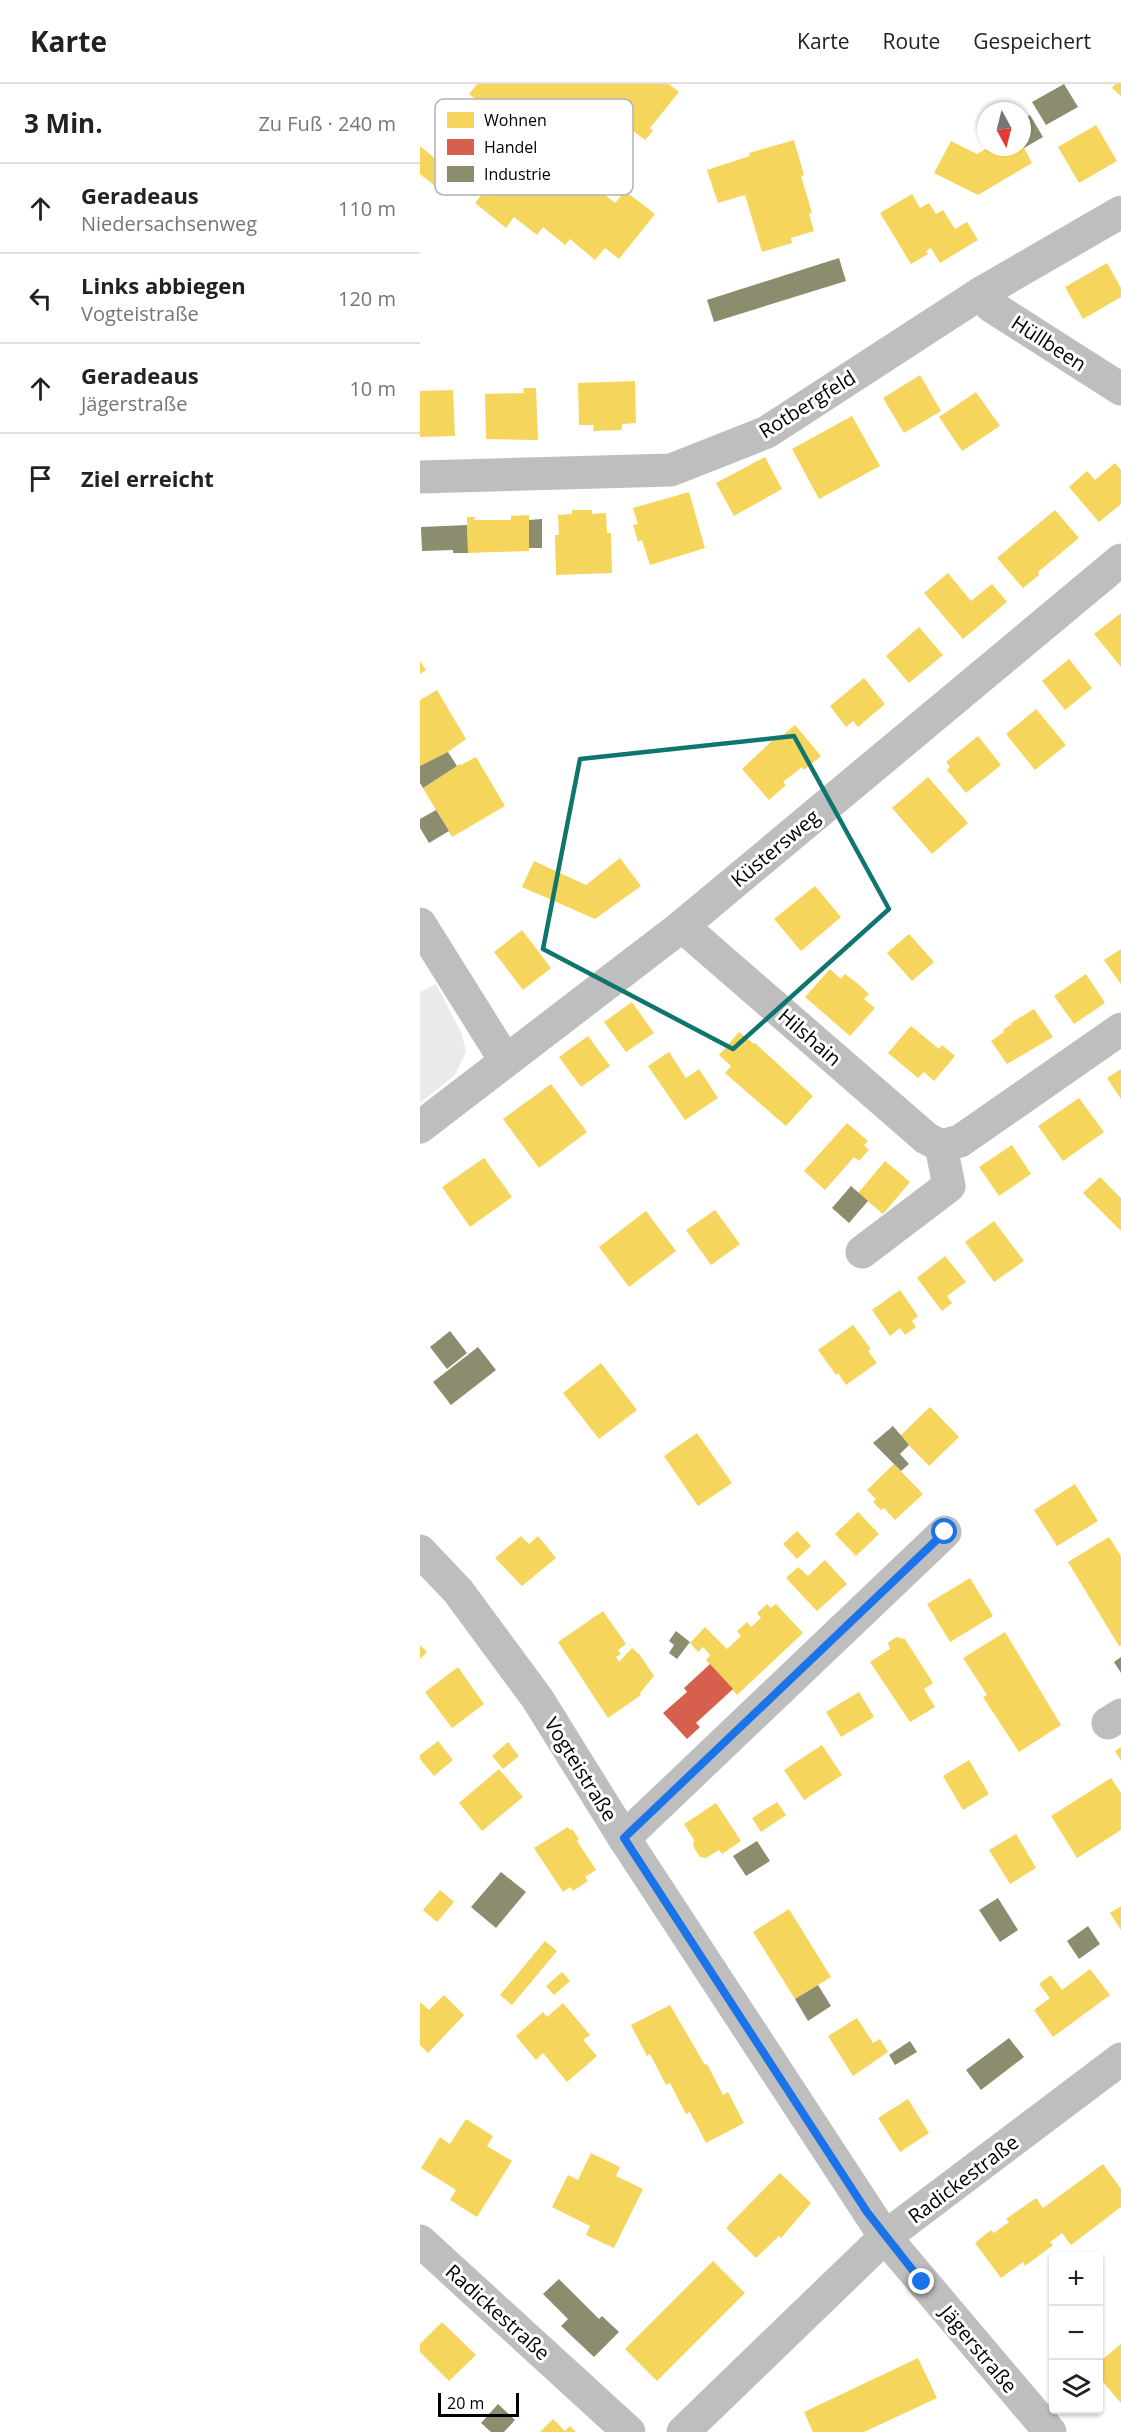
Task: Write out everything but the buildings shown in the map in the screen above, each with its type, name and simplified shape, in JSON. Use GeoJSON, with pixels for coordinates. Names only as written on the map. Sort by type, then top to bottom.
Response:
{"type":"FeatureCollection","features":[{"type":"Feature","properties":{"kind":"street","name":"Rotbergfeld"},"geometry":{"type":"LineString","coordinates":[[420,477],[672,470],[767,432],[981,293],[1121,212]]}},
{"type":"Feature","properties":{"kind":"street","name":"Hüllbeen"},"geometry":{"type":"LineString","coordinates":[[981,293],[991,306],[1121,389]]}},
{"type":"Feature","properties":{"kind":"street","name":"Küstersweg"},"geometry":{"type":"LineString","coordinates":[[420,1127],[682,926],[1121,560]]}},
{"type":"Feature","properties":{"kind":"street"},"geometry":{"type":"LineString","coordinates":[[420,924],[505,1060]]}},
{"type":"Feature","properties":{"kind":"street","name":"Hilshain"},"geometry":{"type":"LineString","coordinates":[[682,926],[926,1138],[941,1146]]}},
{"type":"Feature","properties":{"kind":"street"},"geometry":{"type":"LineString","coordinates":[[862,1252],[949,1186],[941,1146],[960,1141],[1121,1029]]}},
{"type":"Feature","properties":{"kind":"street"},"geometry":{"type":"LineString","coordinates":[[624,1838],[945,1532]]}},
{"type":"Feature","properties":{"kind":"street","name":"Vogteistraße"},"geometry":{"type":"LineString","coordinates":[[420,1551],[458,1591],[537,1698],[624,1838],[885,2237]]}},
{"type":"Feature","properties":{"kind":"street","name":"Radickestraße"},"geometry":{"type":"LineString","coordinates":[[683,2432],[885,2237],[1121,2059]]}},
{"type":"Feature","properties":{"kind":"street","name":"Jägerstraße"},"geometry":{"type":"LineString","coordinates":[[885,2237],[1050,2432]]}},
{"type":"Feature","properties":{"kind":"street","name":"Radickestraße"},"geometry":{"type":"LineString","coordinates":[[420,2241],[629,2432]]}},
{"type":"Feature","properties":{"kind":"highlighted area"},"geometry":{"type":"Polygon","coordinates":[[[794,736],[889,909],[733,1049],[543,949],[580,759],[794,736]]]}},
{"type":"Feature","properties":{"kind":"shaded area"},"geometry":{"type":"Polygon","coordinates":[[[436,984],[462,1034],[466,1052],[455,1075],[420,1103],[420,992],[436,984]]]}},
{"type":"Feature","properties":{"kind":"route"},"geometry":{"type":"LineString","coordinates":[[922,2282],[867,2212],[624,1838],[945,1532]]}}]}
